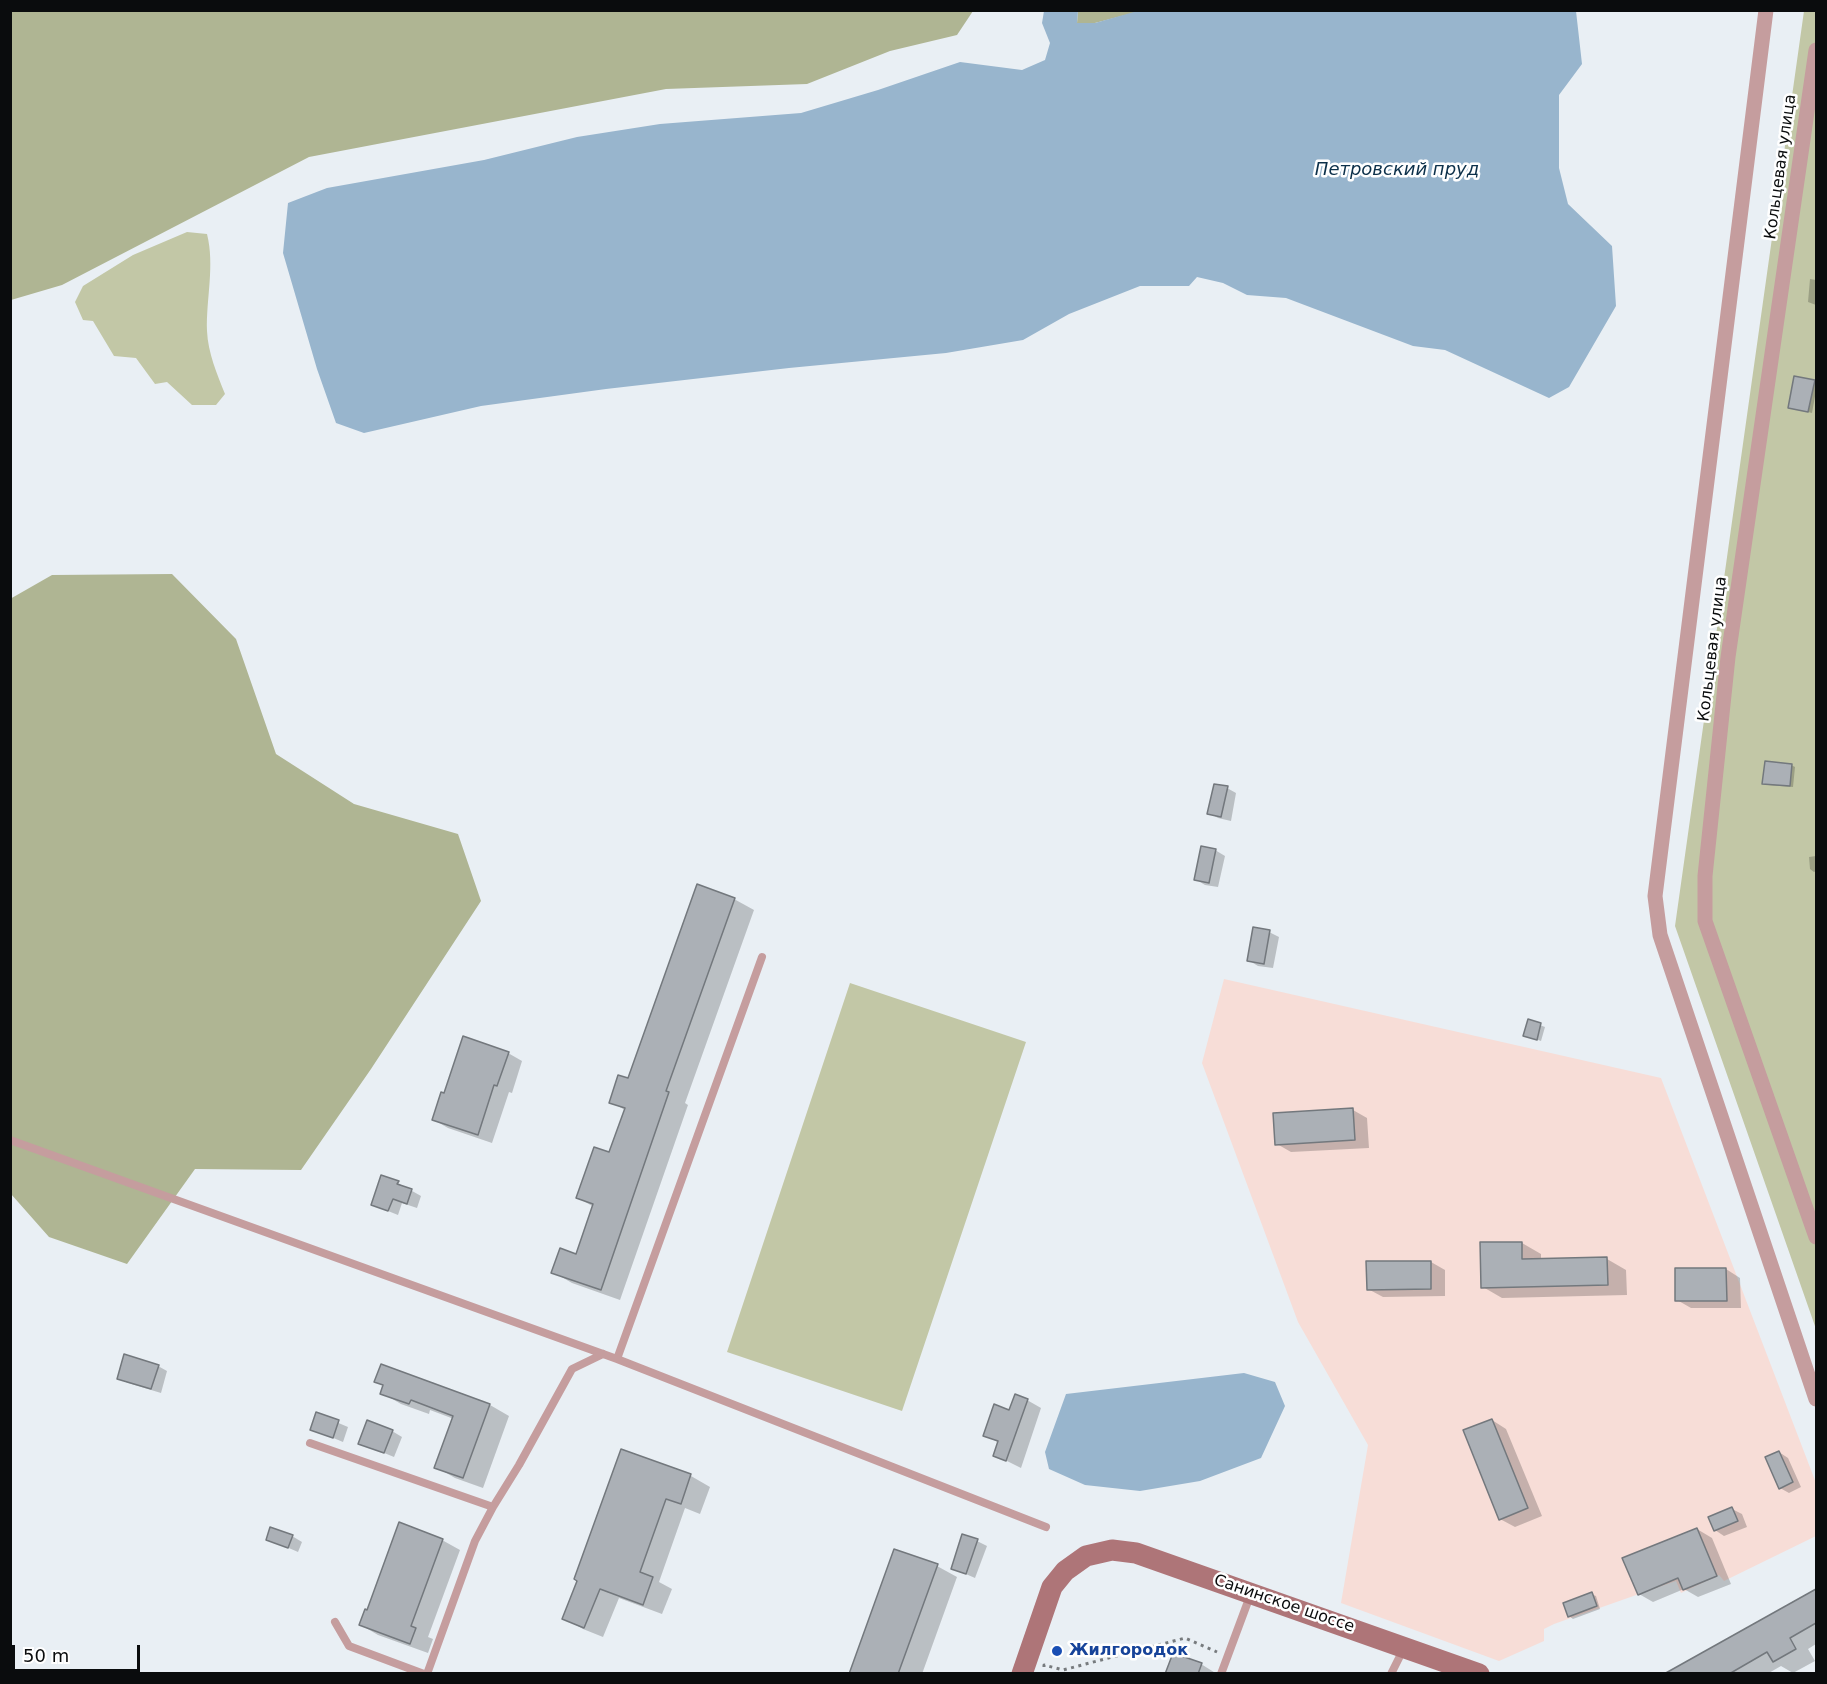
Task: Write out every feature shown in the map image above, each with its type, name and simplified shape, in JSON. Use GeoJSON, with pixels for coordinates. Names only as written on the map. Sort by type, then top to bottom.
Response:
{"type":"FeatureCollection","features":[{"type":"Feature","properties":{"kind":"street"},"geometry":{"type":"LineString","coordinates":[[1766,10],[1655,896],[1660,935],[1816,1398]]}},
{"type":"Feature","properties":{"kind":"street","name":"Кольцевая улица"},"geometry":{"type":"LineString","coordinates":[[1816,50],[1728,657],[1705,876],[1705,921],[1816,1237]]}},
{"type":"Feature","properties":{"kind":"street","name":"Санинское шоссе"},"geometry":{"type":"LineString","coordinates":[[1022,1674],[1052,1587],[1065,1571],[1086,1556],[1112,1550],[1136,1553],[1479,1674]]}},
{"type":"Feature","properties":{"kind":"lane"},"geometry":{"type":"LineString","coordinates":[[617,1359],[762,957]]}},
{"type":"Feature","properties":{"kind":"lane"},"geometry":{"type":"LineString","coordinates":[[10,1140],[617,1359],[1046,1527]]}},
{"type":"Feature","properties":{"kind":"lane"},"geometry":{"type":"LineString","coordinates":[[335,1622],[349,1646],[426,1674],[476,1541],[493,1507],[572,1369],[603,1354]]}},
{"type":"Feature","properties":{"kind":"lane"},"geometry":{"type":"LineString","coordinates":[[310,1443],[493,1507]]}},
{"type":"Feature","properties":{"kind":"lane"},"geometry":{"type":"LineString","coordinates":[[1221,1674],[1251,1593]]}},
{"type":"Feature","properties":{"kind":"lane"},"geometry":{"type":"LineString","coordinates":[[1391,1674],[1405,1647]]}},
{"type":"Feature","properties":{"kind":"path"},"geometry":{"type":"LineString","coordinates":[[1040,1674],[1044,1665],[1063,1672],[1185,1638],[1228,1656]]}},
{"type":"Feature","properties":{"kind":"shaded area"},"geometry":{"type":"Polygon","coordinates":[[[1224,979],[1661,1078],[1816,1483],[1816,1536],[1724,1581],[1719,1575],[1681,1593],[1676,1581],[1554,1624],[1544,1629],[1544,1641],[1499,1661],[1341,1603],[1368,1445],[1298,1322],[1202,1063],[1224,979]]]}},
{"type":"Feature","properties":{"kind":"green space"},"geometry":{"type":"Polygon","coordinates":[[[11,10],[973,11],[957,35],[890,51],[807,84],[666,89],[309,157],[62,285],[11,300],[11,10]]]}},
{"type":"Feature","properties":{"kind":"green space"},"geometry":{"type":"Polygon","coordinates":[[[1078,11],[1141,11],[1095,23],[1077,23],[1078,11]]]}},
{"type":"Feature","properties":{"kind":"green space"},"geometry":{"type":"Polygon","coordinates":[[[1804,11],[1816,11],[1816,1329],[1675,926],[1804,11]]]}},
{"type":"Feature","properties":{"kind":"green space"},"geometry":{"type":"Polygon","coordinates":[[[187,232],[207,234],[210,270],[207,331],[213,363],[225,394],[216,405],[192,405],[167,382],[155,384],[136,358],[114,356],[93,321],[83,320],[75,302],[83,286],[133,255],[187,232]]]}},
{"type":"Feature","properties":{"kind":"green space"},"geometry":{"type":"Polygon","coordinates":[[[172,574],[236,639],[276,754],[354,804],[458,834],[481,901],[371,1069],[301,1170],[195,1169],[127,1264],[49,1237],[11,1194],[10,599],[52,575],[172,574]]]}},
{"type":"Feature","properties":{"kind":"green space"},"geometry":{"type":"Polygon","coordinates":[[[850,983],[1026,1042],[902,1411],[727,1352],[850,983]]]}},
{"type":"Feature","properties":{"kind":"water","name":"Петровский пруд"},"geometry":{"type":"Polygon","coordinates":[[[1141,10],[1576,11],[1582,64],[1559,95],[1559,168],[1568,204],[1612,246],[1616,306],[1569,387],[1549,398],[1445,350],[1413,346],[1286,298],[1247,295],[1223,283],[1197,277],[1189,286],[1140,286],[1069,314],[1023,340],[946,353],[789,368],[481,406],[364,433],[336,423],[317,369],[283,253],[288,203],[327,188],[484,160],[577,137],[660,124],[801,113],[960,62],[1022,70],[1045,60],[1050,43],[1042,23],[1044,11],[1078,11],[1077,23],[1095,23],[1141,10]]]}},
{"type":"Feature","properties":{"kind":"water"},"geometry":{"type":"Polygon","coordinates":[[[1244,1373],[1275,1382],[1285,1406],[1261,1458],[1200,1481],[1140,1491],[1085,1485],[1049,1469],[1045,1452],[1066,1394],[1244,1373]]]}},
{"type":"Feature","properties":{"kind":"building"},"geometry":{"type":"Polygon","coordinates":[[[1794,376],[1815,380],[1808,412],[1788,408],[1794,376]]]}},
{"type":"Feature","properties":{"kind":"building"},"geometry":{"type":"Polygon","coordinates":[[[1765,761],[1792,764],[1790,786],[1762,784],[1765,761]]]}},
{"type":"Feature","properties":{"kind":"building"},"geometry":{"type":"Polygon","coordinates":[[[1214,784],[1228,786],[1221,817],[1207,814],[1214,784]]]}},
{"type":"Feature","properties":{"kind":"building"},"geometry":{"type":"Polygon","coordinates":[[[1201,846],[1216,849],[1209,883],[1194,880],[1201,846]]]}},
{"type":"Feature","properties":{"kind":"building"},"geometry":{"type":"Polygon","coordinates":[[[697,884],[735,898],[666,1091],[669,1092],[601,1290],[551,1273],[560,1248],[576,1254],[593,1204],[576,1198],[594,1147],[609,1152],[625,1108],[609,1103],[618,1075],[628,1078],[697,884]]]}},
{"type":"Feature","properties":{"kind":"building"},"geometry":{"type":"Polygon","coordinates":[[[1253,927],[1270,930],[1264,964],[1247,961],[1253,927]]]}},
{"type":"Feature","properties":{"kind":"building"},"geometry":{"type":"Polygon","coordinates":[[[1528,1019],[1541,1023],[1537,1040],[1523,1036],[1528,1019]]]}},
{"type":"Feature","properties":{"kind":"building"},"geometry":{"type":"Polygon","coordinates":[[[463,1036],[509,1052],[497,1086],[494,1085],[478,1135],[432,1120],[441,1092],[444,1093],[463,1036]]]}},
{"type":"Feature","properties":{"kind":"building"},"geometry":{"type":"Polygon","coordinates":[[[1353,1108],[1355,1140],[1275,1145],[1273,1113],[1353,1108]]]}},
{"type":"Feature","properties":{"kind":"building"},"geometry":{"type":"Polygon","coordinates":[[[381,1175],[399,1181],[397,1184],[412,1189],[407,1204],[393,1199],[388,1211],[371,1205],[381,1175]]]}},
{"type":"Feature","properties":{"kind":"building"},"geometry":{"type":"Polygon","coordinates":[[[1480,1242],[1522,1242],[1522,1259],[1607,1257],[1608,1285],[1481,1288],[1480,1242]]]}},
{"type":"Feature","properties":{"kind":"building"},"geometry":{"type":"Polygon","coordinates":[[[1366,1261],[1431,1261],[1431,1289],[1367,1290],[1366,1261]]]}},
{"type":"Feature","properties":{"kind":"building"},"geometry":{"type":"Polygon","coordinates":[[[1675,1268],[1726,1268],[1727,1301],[1675,1301],[1675,1268]]]}},
{"type":"Feature","properties":{"kind":"building"},"geometry":{"type":"Polygon","coordinates":[[[124,1354],[159,1365],[151,1389],[117,1379],[124,1354]]]}},
{"type":"Feature","properties":{"kind":"building"},"geometry":{"type":"Polygon","coordinates":[[[381,1364],[490,1404],[463,1478],[434,1468],[453,1416],[411,1400],[409,1404],[380,1394],[383,1385],[374,1382],[381,1364]]]}},
{"type":"Feature","properties":{"kind":"building"},"geometry":{"type":"Polygon","coordinates":[[[1015,1394],[1028,1399],[1006,1461],[993,1456],[998,1441],[983,1436],[994,1404],[1009,1410],[1015,1394]]]}},
{"type":"Feature","properties":{"kind":"building"},"geometry":{"type":"Polygon","coordinates":[[[316,1412],[339,1420],[333,1438],[310,1430],[316,1412]]]}},
{"type":"Feature","properties":{"kind":"building"},"geometry":{"type":"Polygon","coordinates":[[[1492,1419],[1528,1508],[1499,1520],[1463,1430],[1492,1419]]]}},
{"type":"Feature","properties":{"kind":"building"},"geometry":{"type":"Polygon","coordinates":[[[367,1420],[393,1430],[384,1453],[358,1444],[367,1420]]]}},
{"type":"Feature","properties":{"kind":"building"},"geometry":{"type":"Polygon","coordinates":[[[621,1449],[691,1474],[681,1504],[666,1499],[640,1572],[653,1577],[643,1605],[600,1589],[584,1628],[562,1619],[621,1449]]]}},
{"type":"Feature","properties":{"kind":"building"},"geometry":{"type":"Polygon","coordinates":[[[1779,1451],[1793,1482],[1779,1489],[1765,1457],[1779,1451]]]}},
{"type":"Feature","properties":{"kind":"building"},"geometry":{"type":"Polygon","coordinates":[[[1732,1507],[1738,1521],[1714,1531],[1708,1517],[1732,1507]]]}},
{"type":"Feature","properties":{"kind":"building"},"geometry":{"type":"Polygon","coordinates":[[[399,1522],[443,1539],[411,1626],[416,1628],[410,1644],[359,1625],[365,1609],[367,1610],[399,1522]]]}},
{"type":"Feature","properties":{"kind":"building"},"geometry":{"type":"Polygon","coordinates":[[[270,1527],[293,1535],[288,1548],[266,1540],[270,1527]]]}},
{"type":"Feature","properties":{"kind":"building"},"geometry":{"type":"Polygon","coordinates":[[[1697,1528],[1717,1576],[1683,1590],[1678,1578],[1638,1595],[1622,1558],[1697,1528]]]}},
{"type":"Feature","properties":{"kind":"building"},"geometry":{"type":"Polygon","coordinates":[[[962,1534],[978,1539],[966,1574],[951,1569],[962,1534]]]}},
{"type":"Feature","properties":{"kind":"building"},"geometry":{"type":"Polygon","coordinates":[[[894,1549],[938,1564],[898,1674],[849,1674],[894,1549]]]}},
{"type":"Feature","properties":{"kind":"building"},"geometry":{"type":"Polygon","coordinates":[[[1816,1589],[1816,1623],[1790,1638],[1796,1649],[1773,1662],[1767,1652],[1729,1674],[1664,1674],[1816,1589]]]}},
{"type":"Feature","properties":{"kind":"building"},"geometry":{"type":"Polygon","coordinates":[[[1592,1592],[1597,1606],[1568,1617],[1563,1603],[1592,1592]]]}},
{"type":"Feature","properties":{"kind":"building"},"geometry":{"type":"Polygon","coordinates":[[[1173,1653],[1202,1663],[1198,1674],[1165,1674],[1173,1653]]]}},
{"type":"Feature","properties":{"kind":"place","name":"Жилгородок"},"geometry":{"type":"Point","coordinates":[1057,1651]}}]}
